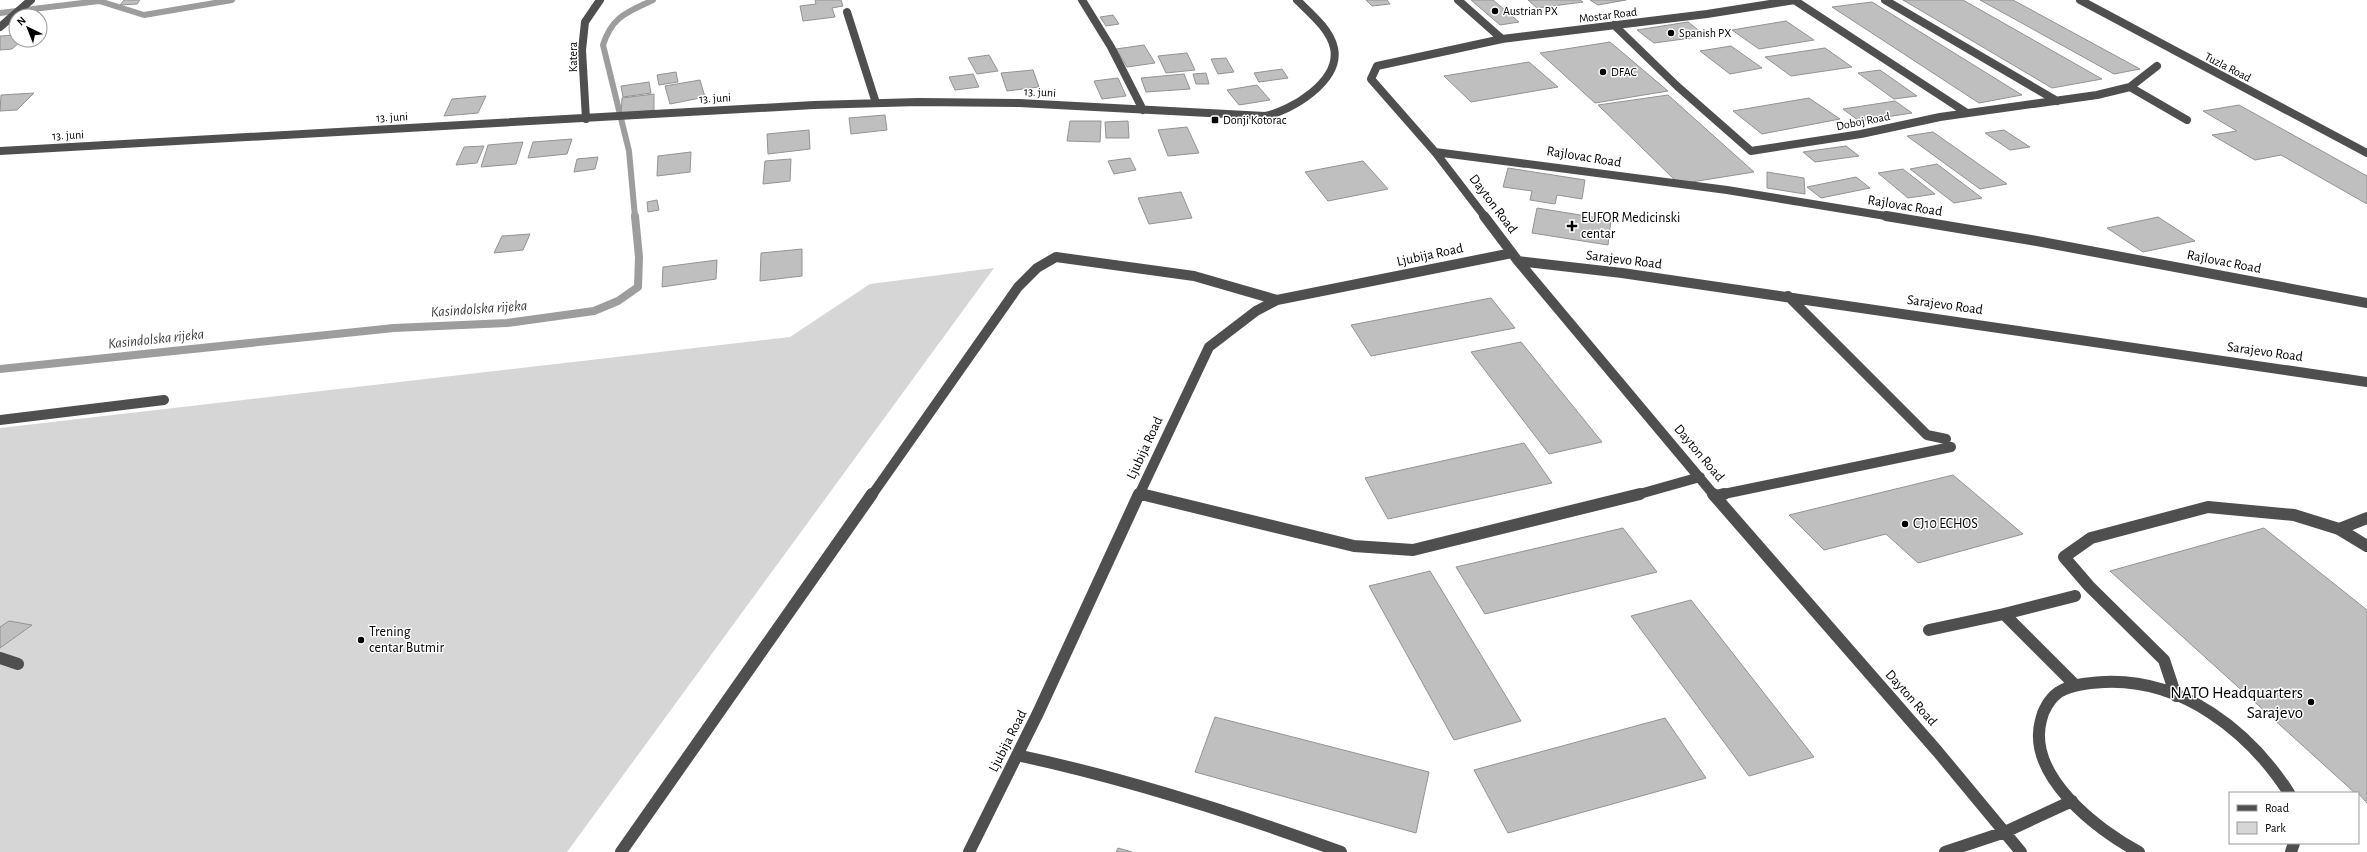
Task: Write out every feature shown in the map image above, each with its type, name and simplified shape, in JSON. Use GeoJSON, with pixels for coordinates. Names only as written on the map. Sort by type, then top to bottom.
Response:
{"type":"FeatureCollection","features":[{"type":"Feature","properties":{"kind":"street"},"geometry":{"type":"LineString","coordinates":[[0,27],[31,0]]}},
{"type":"Feature","properties":{"kind":"street","name":"Katera"},"geometry":{"type":"LineString","coordinates":[[586,119],[582,50],[585,22],[600,0]]}},
{"type":"Feature","properties":{"kind":"street"},"geometry":{"type":"LineString","coordinates":[[1082,0],[1110,47],[1143,110]]}},
{"type":"Feature","properties":{"kind":"street","name":"13. juni"},"geometry":{"type":"LineString","coordinates":[[0,151],[876,103],[1019,103],[1265,116],[1294,106],[1311,92],[1333,67],[1336,57],[1334,48],[1324,30],[1297,0]]}},
{"type":"Feature","properties":{"kind":"street"},"geometry":{"type":"LineString","coordinates":[[1458,0],[1502,39]]}},
{"type":"Feature","properties":{"kind":"street"},"geometry":{"type":"LineString","coordinates":[[1794,0],[1967,113]]}},
{"type":"Feature","properties":{"kind":"street","name":"Mostar Road"},"geometry":{"type":"LineString","coordinates":[[1377,66],[1502,39],[1794,0]]}},
{"type":"Feature","properties":{"kind":"street"},"geometry":{"type":"LineString","coordinates":[[1885,0],[2057,101]]}},
{"type":"Feature","properties":{"kind":"street","name":"Tuzla Road"},"geometry":{"type":"LineString","coordinates":[[2080,0],[2367,153]]}},
{"type":"Feature","properties":{"kind":"street"},"geometry":{"type":"LineString","coordinates":[[847,12],[876,103]]}},
{"type":"Feature","properties":{"kind":"street","name":"Doboj Road"},"geometry":{"type":"LineString","coordinates":[[1614,25],[1677,86],[1751,151],[1861,134],[1967,113],[2057,101],[2130,87],[2157,66]]}},
{"type":"Feature","properties":{"kind":"street","name":"Dayton Road"},"geometry":{"type":"LineString","coordinates":[[1377,66],[1371,79],[1435,152],[1515,258],[1716,496],[1938,752],[2021,852]]}},
{"type":"Feature","properties":{"kind":"street"},"geometry":{"type":"LineString","coordinates":[[2130,87],[2187,120]]}},
{"type":"Feature","properties":{"kind":"street","name":"Rajlovac Road"},"geometry":{"type":"LineString","coordinates":[[1435,152],[1498,157],[1682,185],[1727,190],[2031,240],[2367,303]]}},
{"type":"Feature","properties":{"kind":"street"},"geometry":{"type":"LineString","coordinates":[[620,852],[1018,287],[1037,268],[1056,257],[1114,264],[1194,276],[1277,300]]}},
{"type":"Feature","properties":{"kind":"street","name":"Sarajevo Road"},"geometry":{"type":"LineString","coordinates":[[1515,258],[1788,296],[2367,382]]}},
{"type":"Feature","properties":{"kind":"street","name":"Ljubija Road"},"geometry":{"type":"LineString","coordinates":[[969,852],[1017,755],[1193,378],[1209,347],[1256,311],[1277,300],[1515,258]]}},
{"type":"Feature","properties":{"kind":"street"},"geometry":{"type":"LineString","coordinates":[[1716,496],[1948,443],[1927,435],[1788,296]]}},
{"type":"Feature","properties":{"kind":"street"},"geometry":{"type":"LineString","coordinates":[[0,420],[164,400]]}},
{"type":"Feature","properties":{"kind":"street"},"geometry":{"type":"LineString","coordinates":[[1140,494],[1265,526],[1354,546],[1413,550],[1599,506],[1700,477]]}},
{"type":"Feature","properties":{"kind":"street"},"geometry":{"type":"LineString","coordinates":[[2176,696],[2164,660],[2089,586],[2064,557],[2091,538],[2208,507],[2294,515],[2339,528],[2367,546]]}},
{"type":"Feature","properties":{"kind":"street"},"geometry":{"type":"LineString","coordinates":[[2339,528],[2367,518]]}},
{"type":"Feature","properties":{"kind":"street"},"geometry":{"type":"LineString","coordinates":[[1929,630],[2004,614],[2075,596]]}},
{"type":"Feature","properties":{"kind":"street"},"geometry":{"type":"LineString","coordinates":[[2004,614],[2075,685]]}},
{"type":"Feature","properties":{"kind":"street"},"geometry":{"type":"LineString","coordinates":[[0,658],[18,664]]}},
{"type":"Feature","properties":{"kind":"street"},"geometry":{"type":"LineString","coordinates":[[2139,852],[2122,843],[2088,818],[2054,778],[2042,755],[2038,734],[2042,713],[2054,696],[2075,685],[2107,681],[2135,684],[2176,696],[2224,722],[2258,749],[2280,776],[2288,792]]}},
{"type":"Feature","properties":{"kind":"street"},"geometry":{"type":"LineString","coordinates":[[1017,755],[1088,770],[1264,824],[1341,852]]}},
{"type":"Feature","properties":{"kind":"street"},"geometry":{"type":"LineString","coordinates":[[1945,852],[2005,832],[2072,801]]}},
{"type":"Feature","properties":{"kind":"green space","name":"Trening centar Butmir"},"geometry":{"type":"Polygon","coordinates":[[[994,268],[567,852],[0,852],[0,428],[790,337],[870,284],[994,268]]]}},
{"type":"Feature","properties":{"kind":"building"},"geometry":{"type":"Polygon","coordinates":[[[124,0],[140,0],[137,4],[120,5],[124,0]]]}},
{"type":"Feature","properties":{"kind":"building"},"geometry":{"type":"Polygon","coordinates":[[[815,0],[841,0],[843,6],[832,8],[835,17],[803,21],[800,6],[816,4],[815,0]]]}},
{"type":"Feature","properties":{"kind":"building"},"geometry":{"type":"Polygon","coordinates":[[[1366,0],[1387,0],[1390,4],[1372,6],[1366,0]]]}},
{"type":"Feature","properties":{"kind":"building","name":"Austrian PX"},"geometry":{"type":"Polygon","coordinates":[[[1471,0],[1493,0],[1519,22],[1500,25],[1471,0]]]}},
{"type":"Feature","properties":{"kind":"building"},"geometry":{"type":"Polygon","coordinates":[[[1528,0],[1580,0],[1583,2],[1537,8],[1528,0]]]}},
{"type":"Feature","properties":{"kind":"building"},"geometry":{"type":"Polygon","coordinates":[[[1590,0],[1626,0],[1598,5],[1590,0]]]}},
{"type":"Feature","properties":{"kind":"building"},"geometry":{"type":"Polygon","coordinates":[[[1903,0],[1963,0],[2102,79],[2052,88],[1903,0]]]}},
{"type":"Feature","properties":{"kind":"building"},"geometry":{"type":"Polygon","coordinates":[[[1980,0],[2013,0],[2140,69],[2114,74],[1980,0]]]}},
{"type":"Feature","properties":{"kind":"building"},"geometry":{"type":"Polygon","coordinates":[[[1872,2],[2022,95],[1979,103],[1832,7],[1872,2]]]}},
{"type":"Feature","properties":{"kind":"building"},"geometry":{"type":"Polygon","coordinates":[[[1113,15],[1119,24],[1106,26],[1100,17],[1113,15]]]}},
{"type":"Feature","properties":{"kind":"building"},"geometry":{"type":"Polygon","coordinates":[[[1786,21],[1814,40],[1759,49],[1732,30],[1786,21]]]}},
{"type":"Feature","properties":{"kind":"building","name":"Spanish PX"},"geometry":{"type":"Polygon","coordinates":[[[1688,22],[1706,36],[1654,43],[1637,30],[1688,22]]]}},
{"type":"Feature","properties":{"kind":"building"},"geometry":{"type":"Polygon","coordinates":[[[0,36],[8,36],[8,48],[13,48],[0,50],[0,36]]]}},
{"type":"Feature","properties":{"kind":"building","name":"DFAC"},"geometry":{"type":"Polygon","coordinates":[[[1610,42],[1668,91],[1595,103],[1540,53],[1610,42]]]}},
{"type":"Feature","properties":{"kind":"building"},"geometry":{"type":"Polygon","coordinates":[[[1144,45],[1155,63],[1127,67],[1116,49],[1144,45]]]}},
{"type":"Feature","properties":{"kind":"building"},"geometry":{"type":"Polygon","coordinates":[[[1731,46],[1762,68],[1730,74],[1700,51],[1731,46]]]}},
{"type":"Feature","properties":{"kind":"building"},"geometry":{"type":"Polygon","coordinates":[[[1825,48],[1852,67],[1791,76],[1765,57],[1825,48]]]}},
{"type":"Feature","properties":{"kind":"building"},"geometry":{"type":"Polygon","coordinates":[[[1187,53],[1195,70],[1166,73],[1158,56],[1187,53]]]}},
{"type":"Feature","properties":{"kind":"building"},"geometry":{"type":"Polygon","coordinates":[[[989,55],[998,71],[977,74],[968,58],[989,55]]]}},
{"type":"Feature","properties":{"kind":"building"},"geometry":{"type":"Polygon","coordinates":[[[1226,58],[1234,72],[1218,74],[1211,59],[1226,58]]]}},
{"type":"Feature","properties":{"kind":"building"},"geometry":{"type":"Polygon","coordinates":[[[1529,62],[1558,87],[1471,102],[1444,76],[1529,62]]]}},
{"type":"Feature","properties":{"kind":"building"},"geometry":{"type":"Polygon","coordinates":[[[1282,69],[1288,78],[1259,82],[1254,73],[1282,69]]]}},
{"type":"Feature","properties":{"kind":"building"},"geometry":{"type":"Polygon","coordinates":[[[1033,70],[1039,87],[1007,91],[1001,73],[1033,70]]]}},
{"type":"Feature","properties":{"kind":"building"},"geometry":{"type":"Polygon","coordinates":[[[1880,70],[1917,96],[1894,99],[1858,73],[1880,70]]]}},
{"type":"Feature","properties":{"kind":"building"},"geometry":{"type":"Polygon","coordinates":[[[676,72],[678,82],[659,85],[657,75],[676,72]]]}},
{"type":"Feature","properties":{"kind":"building"},"geometry":{"type":"Polygon","coordinates":[[[1206,73],[1209,84],[1196,84],[1193,74],[1206,73]]]}},
{"type":"Feature","properties":{"kind":"building"},"geometry":{"type":"Polygon","coordinates":[[[973,74],[979,87],[955,90],[949,77],[973,74]]]}},
{"type":"Feature","properties":{"kind":"building"},"geometry":{"type":"Polygon","coordinates":[[[1184,74],[1190,89],[1146,92],[1141,78],[1184,74]]]}},
{"type":"Feature","properties":{"kind":"building"},"geometry":{"type":"Polygon","coordinates":[[[1118,78],[1126,96],[1102,99],[1094,81],[1118,78]]]}},
{"type":"Feature","properties":{"kind":"building"},"geometry":{"type":"Polygon","coordinates":[[[700,80],[705,97],[670,104],[665,86],[700,80]]]}},
{"type":"Feature","properties":{"kind":"building"},"geometry":{"type":"Polygon","coordinates":[[[649,82],[651,93],[623,97],[621,86],[649,82]]]}},
{"type":"Feature","properties":{"kind":"building"},"geometry":{"type":"Polygon","coordinates":[[[1257,85],[1270,100],[1239,105],[1227,90],[1257,85]]]}},
{"type":"Feature","properties":{"kind":"building"},"geometry":{"type":"Polygon","coordinates":[[[34,93],[17,110],[0,111],[1,95],[34,93]]]}},
{"type":"Feature","properties":{"kind":"building"},"geometry":{"type":"Polygon","coordinates":[[[654,94],[654,110],[621,115],[622,98],[654,94]]]}},
{"type":"Feature","properties":{"kind":"building"},"geometry":{"type":"Polygon","coordinates":[[[1668,95],[1754,172],[1679,184],[1598,105],[1668,95]]]}},
{"type":"Feature","properties":{"kind":"building"},"geometry":{"type":"Polygon","coordinates":[[[486,96],[478,113],[444,116],[452,99],[486,96]]]}},
{"type":"Feature","properties":{"kind":"building"},"geometry":{"type":"Polygon","coordinates":[[[1809,98],[1840,119],[1762,134],[1733,111],[1809,98]]]}},
{"type":"Feature","properties":{"kind":"building"},"geometry":{"type":"Polygon","coordinates":[[[1895,101],[1912,113],[1859,121],[1843,109],[1895,101]]]}},
{"type":"Feature","properties":{"kind":"building"},"geometry":{"type":"Polygon","coordinates":[[[2239,105],[2367,176],[2367,204],[2281,155],[2255,160],[2212,135],[2237,131],[2203,111],[2239,105]]]}},
{"type":"Feature","properties":{"kind":"building"},"geometry":{"type":"Polygon","coordinates":[[[885,115],[887,130],[851,134],[849,118],[885,115]]]}},
{"type":"Feature","properties":{"kind":"building"},"geometry":{"type":"Polygon","coordinates":[[[1070,121],[1101,121],[1100,142],[1067,141],[1070,121]]]}},
{"type":"Feature","properties":{"kind":"building"},"geometry":{"type":"Polygon","coordinates":[[[1128,121],[1129,138],[1106,138],[1105,122],[1128,121]]]}},
{"type":"Feature","properties":{"kind":"building"},"geometry":{"type":"Polygon","coordinates":[[[1187,127],[1199,153],[1168,156],[1158,130],[1187,127]]]}},
{"type":"Feature","properties":{"kind":"building"},"geometry":{"type":"Polygon","coordinates":[[[809,130],[810,149],[768,154],[767,134],[809,130]]]}},
{"type":"Feature","properties":{"kind":"building"},"geometry":{"type":"Polygon","coordinates":[[[2004,130],[2030,147],[2010,150],[1985,133],[2004,130]]]}},
{"type":"Feature","properties":{"kind":"building"},"geometry":{"type":"Polygon","coordinates":[[[1933,132],[2007,184],[1980,189],[1907,136],[1933,132]]]}},
{"type":"Feature","properties":{"kind":"building"},"geometry":{"type":"Polygon","coordinates":[[[572,139],[567,154],[528,158],[533,142],[572,139]]]}},
{"type":"Feature","properties":{"kind":"building"},"geometry":{"type":"Polygon","coordinates":[[[523,142],[516,164],[481,167],[488,145],[523,142]]]}},
{"type":"Feature","properties":{"kind":"building"},"geometry":{"type":"Polygon","coordinates":[[[484,146],[477,163],[456,165],[464,147],[484,146]]]}},
{"type":"Feature","properties":{"kind":"building"},"geometry":{"type":"Polygon","coordinates":[[[1846,146],[1859,156],[1815,162],[1803,152],[1846,146]]]}},
{"type":"Feature","properties":{"kind":"building"},"geometry":{"type":"Polygon","coordinates":[[[691,152],[690,172],[657,176],[658,156],[691,152]]]}},
{"type":"Feature","properties":{"kind":"building"},"geometry":{"type":"Polygon","coordinates":[[[598,157],[595,169],[574,172],[577,159],[598,157]]]}},
{"type":"Feature","properties":{"kind":"building"},"geometry":{"type":"Polygon","coordinates":[[[1130,158],[1136,170],[1114,174],[1108,161],[1130,158]]]}},
{"type":"Feature","properties":{"kind":"building"},"geometry":{"type":"Polygon","coordinates":[[[791,159],[790,181],[763,184],[765,161],[791,159]]]}},
{"type":"Feature","properties":{"kind":"building"},"geometry":{"type":"Polygon","coordinates":[[[1363,161],[1388,189],[1328,201],[1305,172],[1363,161]]]}},
{"type":"Feature","properties":{"kind":"building"},"geometry":{"type":"Polygon","coordinates":[[[1937,164],[1982,198],[1954,203],[1910,169],[1937,164]]]}},
{"type":"Feature","properties":{"kind":"building"},"geometry":{"type":"Polygon","coordinates":[[[1508,168],[1585,180],[1582,199],[1557,195],[1555,204],[1530,200],[1532,191],[1503,187],[1508,168]]]}},
{"type":"Feature","properties":{"kind":"building"},"geometry":{"type":"Polygon","coordinates":[[[1903,169],[1935,194],[1908,198],[1878,173],[1903,169]]]}},
{"type":"Feature","properties":{"kind":"building"},"geometry":{"type":"Polygon","coordinates":[[[1767,172],[1804,178],[1805,194],[1767,188],[1767,172]]]}},
{"type":"Feature","properties":{"kind":"building"},"geometry":{"type":"Polygon","coordinates":[[[1856,177],[1870,188],[1821,198],[1807,187],[1856,177]]]}},
{"type":"Feature","properties":{"kind":"building"},"geometry":{"type":"Polygon","coordinates":[[[1181,192],[1192,218],[1149,224],[1138,198],[1181,192]]]}},
{"type":"Feature","properties":{"kind":"building"},"geometry":{"type":"Polygon","coordinates":[[[657,200],[659,210],[648,212],[647,202],[657,200]]]}},
{"type":"Feature","properties":{"kind":"building","name":"EUFOR Medicinski centar"},"geometry":{"type":"Polygon","coordinates":[[[1537,208],[1611,220],[1608,245],[1532,233],[1537,208]]]}},
{"type":"Feature","properties":{"kind":"building"},"geometry":{"type":"Polygon","coordinates":[[[2158,217],[2195,241],[2143,252],[2107,228],[2158,217]]]}},
{"type":"Feature","properties":{"kind":"building"},"geometry":{"type":"Polygon","coordinates":[[[530,234],[523,250],[494,253],[502,236],[530,234]]]}},
{"type":"Feature","properties":{"kind":"building"},"geometry":{"type":"Polygon","coordinates":[[[802,249],[802,276],[760,281],[761,253],[802,249]]]}},
{"type":"Feature","properties":{"kind":"building"},"geometry":{"type":"Polygon","coordinates":[[[717,260],[716,279],[662,287],[663,267],[717,260]]]}},
{"type":"Feature","properties":{"kind":"building"},"geometry":{"type":"Polygon","coordinates":[[[1491,298],[1515,328],[1371,356],[1351,325],[1491,298]]]}},
{"type":"Feature","properties":{"kind":"building"},"geometry":{"type":"Polygon","coordinates":[[[1521,342],[1602,442],[1549,454],[1471,352],[1521,342]]]}},
{"type":"Feature","properties":{"kind":"building"},"geometry":{"type":"Polygon","coordinates":[[[1524,443],[1552,483],[1388,519],[1365,478],[1524,443]]]}},
{"type":"Feature","properties":{"kind":"building","name":"CJ10 ECHOS"},"geometry":{"type":"Polygon","coordinates":[[[1953,475],[2023,534],[1918,563],[1886,534],[1824,550],[1789,515],[1953,475]]]}},
{"type":"Feature","properties":{"kind":"building"},"geometry":{"type":"Polygon","coordinates":[[[1623,528],[1657,572],[1485,614],[1456,567],[1623,528]]]}},
{"type":"Feature","properties":{"kind":"building","name":"NATO Headquarters Sarajevo"},"geometry":{"type":"Polygon","coordinates":[[[2264,528],[2367,610],[2367,803],[2359,794],[2359,792],[2354,792],[2110,571],[2264,528]]]}},
{"type":"Feature","properties":{"kind":"building"},"geometry":{"type":"Polygon","coordinates":[[[1430,571],[1521,721],[1454,740],[1369,586],[1430,571]]]}},
{"type":"Feature","properties":{"kind":"building"},"geometry":{"type":"Polygon","coordinates":[[[1691,600],[1814,757],[1749,776],[1631,616],[1691,600]]]}},
{"type":"Feature","properties":{"kind":"building"},"geometry":{"type":"Polygon","coordinates":[[[9,621],[32,625],[0,648],[0,627],[9,621]]]}},
{"type":"Feature","properties":{"kind":"building"},"geometry":{"type":"Polygon","coordinates":[[[1215,717],[1429,772],[1416,833],[1195,772],[1215,717]]]}},
{"type":"Feature","properties":{"kind":"building"},"geometry":{"type":"Polygon","coordinates":[[[1665,718],[1706,778],[1508,833],[1474,770],[1665,718]]]}},
{"type":"Feature","properties":{"kind":"building"},"geometry":{"type":"Polygon","coordinates":[[[1118,848],[1132,852],[1116,852],[1118,848]]]}},
{"type":"Feature","properties":{"kind":"waterway"},"geometry":{"type":"LineString","coordinates":[[0,13],[99,1],[144,15],[232,0]]}},
{"type":"Feature","properties":{"kind":"waterway","name":"Kasindolska rijeka"},"geometry":{"type":"LineString","coordinates":[[635,217],[629,151],[603,45],[611,27],[616,21],[629,12],[653,0]]}},
{"type":"Feature","properties":{"kind":"waterway","name":"Kasindolska rijeka"},"geometry":{"type":"LineString","coordinates":[[0,369],[394,328],[507,323],[594,311],[618,301],[638,287],[639,257],[635,216]]}},
{"type":"Feature","properties":{"kind":"place","name":"Austrian PX"},"geometry":{"type":"Point","coordinates":[1495,11]}},
{"type":"Feature","properties":{"kind":"place","name":"Spanish PX"},"geometry":{"type":"Point","coordinates":[1671,33]}},
{"type":"Feature","properties":{"kind":"place","name":"DFAC"},"geometry":{"type":"Point","coordinates":[1603,72]}},
{"type":"Feature","properties":{"kind":"place","name":"Donji Kotorac"},"geometry":{"type":"Point","coordinates":[1215,120]}},
{"type":"Feature","properties":{"kind":"place","name":"EUFOR Medicinski centar"},"geometry":{"type":"Point","coordinates":[1572,226]}},
{"type":"Feature","properties":{"kind":"place","name":"CJ10 ECHOS"},"geometry":{"type":"Point","coordinates":[1905,524]}},
{"type":"Feature","properties":{"kind":"place","name":"Trening centar Butmir"},"geometry":{"type":"Point","coordinates":[361,640]}},
{"type":"Feature","properties":{"kind":"place","name":"NATO Headquarters Sarajevo"},"geometry":{"type":"Point","coordinates":[2311,702]}}]}
